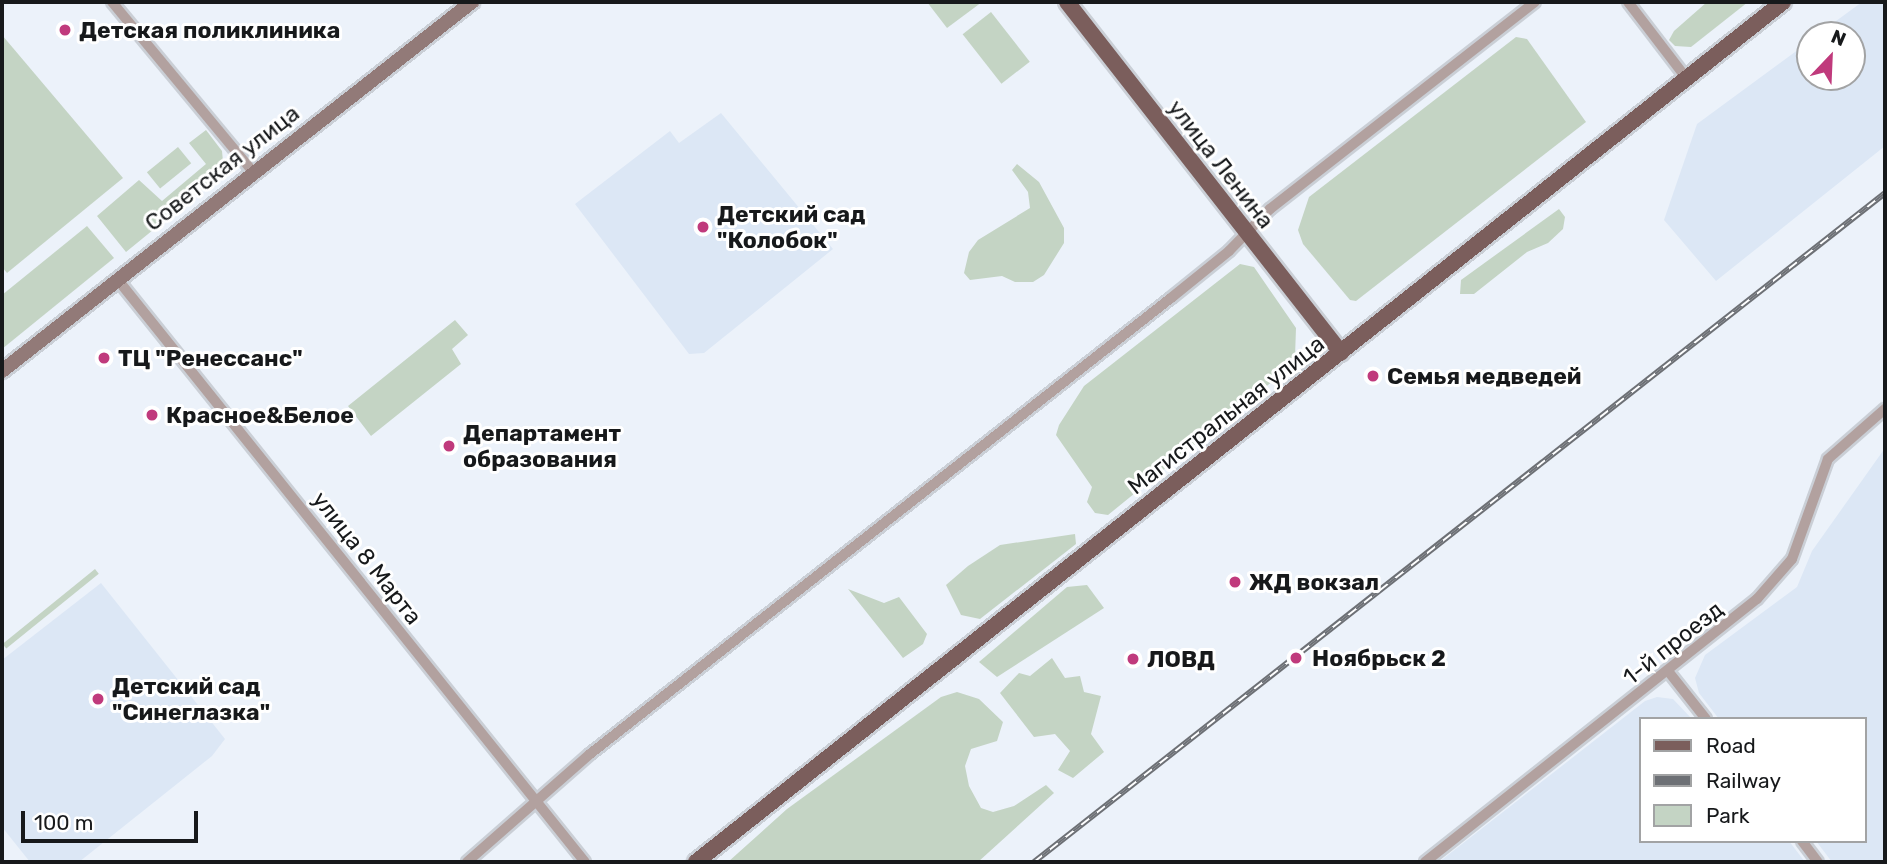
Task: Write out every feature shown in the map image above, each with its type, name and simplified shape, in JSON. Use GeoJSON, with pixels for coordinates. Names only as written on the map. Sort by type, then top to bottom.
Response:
{"type":"FeatureCollection","features":[{"type":"Feature","properties":{"kind":"main road","name":"Советская улица"},"geometry":{"type":"LineString","coordinates":[[2,371],[472,2]]}},
{"type":"Feature","properties":{"kind":"main road","name":"улица Ленина"},"geometry":{"type":"LineString","coordinates":[[1067,2],[1340,353]]}},
{"type":"Feature","properties":{"kind":"main road","name":"Магистральная улица"},"geometry":{"type":"LineString","coordinates":[[696,862],[1783,2]]}},
{"type":"Feature","properties":{"kind":"street"},"geometry":{"type":"LineString","coordinates":[[112,2],[253,172]]}},
{"type":"Feature","properties":{"kind":"street"},"geometry":{"type":"LineString","coordinates":[[467,862],[590,754],[1160,307],[1270,209],[1535,2]]}},
{"type":"Feature","properties":{"kind":"street"},"geometry":{"type":"LineString","coordinates":[[1628,2],[1687,79]]}},
{"type":"Feature","properties":{"kind":"street","name":"улица 8 Марта"},"geometry":{"type":"LineString","coordinates":[[118,280],[584,862]]}},
{"type":"Feature","properties":{"kind":"street","name":"1-й проезд"},"geometry":{"type":"LineString","coordinates":[[1425,862],[1668,671],[1782,575],[1797,547],[1828,460],[1885,409]]}},
{"type":"Feature","properties":{"kind":"street"},"geometry":{"type":"LineString","coordinates":[[1668,671],[1704,717]]}},
{"type":"Feature","properties":{"kind":"street"},"geometry":{"type":"LineString","coordinates":[[1804,843],[1818,862]]}},
{"type":"Feature","properties":{"kind":"shaded area"},"geometry":{"type":"Polygon","coordinates":[[[1862,2],[1885,2],[1885,146],[1716,281],[1664,220],[1697,124],[1796,51],[1796,91],[1866,91],[1866,21],[1836,21],[1862,2]]]}},
{"type":"Feature","properties":{"kind":"shaded area","name":"Детский сад \"Колобок\""},"geometry":{"type":"Polygon","coordinates":[[[721,113],[833,249],[704,353],[689,354],[575,204],[670,131],[679,143],[721,113]]]}},
{"type":"Feature","properties":{"kind":"shaded area"},"geometry":{"type":"Polygon","coordinates":[[[1885,448],[1885,862],[1832,862],[1818,843],[1866,843],[1866,717],[1717,717],[1699,693],[1695,678],[1705,655],[1797,587],[1812,551],[1885,448]]]}},
{"type":"Feature","properties":{"kind":"shaded area","name":"Детский сад \"Синеглазка\""},"geometry":{"type":"Polygon","coordinates":[[[101,583],[225,739],[212,756],[79,862],[30,862],[2,827],[2,660],[101,583]]]}},
{"type":"Feature","properties":{"kind":"shaded area"},"geometry":{"type":"Polygon","coordinates":[[[1657,697],[1673,699],[1690,717],[1638,717],[1638,843],[1791,843],[1805,862],[1439,862],[1645,701],[1657,697]]]}},
{"type":"Feature","properties":{"kind":"green space"},"geometry":{"type":"Polygon","coordinates":[[[927,2],[982,2],[947,28],[927,2]]]}},
{"type":"Feature","properties":{"kind":"green space"},"geometry":{"type":"Polygon","coordinates":[[[1707,2],[1748,2],[1691,47],[1675,46],[1669,40],[1674,31],[1707,2]]]}},
{"type":"Feature","properties":{"kind":"green space"},"geometry":{"type":"Polygon","coordinates":[[[991,12],[1030,62],[1001,84],[963,34],[991,12]]]}},
{"type":"Feature","properties":{"kind":"green space"},"geometry":{"type":"Polygon","coordinates":[[[2,35],[123,178],[7,273],[2,267],[2,35]]]}},
{"type":"Feature","properties":{"kind":"green space"},"geometry":{"type":"Polygon","coordinates":[[[1516,37],[1527,39],[1586,122],[1356,301],[1350,300],[1303,244],[1298,230],[1309,197],[1516,37]]]}},
{"type":"Feature","properties":{"kind":"green space"},"geometry":{"type":"Polygon","coordinates":[[[206,130],[222,151],[224,172],[126,252],[97,216],[139,180],[162,201],[206,164],[189,143],[206,130]]]}},
{"type":"Feature","properties":{"kind":"green space"},"geometry":{"type":"Polygon","coordinates":[[[178,147],[191,163],[160,188],[147,172],[178,147]]]}},
{"type":"Feature","properties":{"kind":"green space"},"geometry":{"type":"Polygon","coordinates":[[[1017,164],[1039,182],[1064,228],[1064,243],[1044,275],[1033,282],[1015,282],[1002,276],[970,280],[964,273],[969,252],[978,240],[1030,208],[1028,192],[1012,170],[1017,164]]]}},
{"type":"Feature","properties":{"kind":"green space"},"geometry":{"type":"Polygon","coordinates":[[[1559,209],[1565,217],[1563,229],[1548,243],[1527,252],[1474,294],[1460,294],[1461,280],[1559,209]]]}},
{"type":"Feature","properties":{"kind":"green space"},"geometry":{"type":"Polygon","coordinates":[[[87,226],[114,258],[2,349],[2,295],[87,226]]]}},
{"type":"Feature","properties":{"kind":"green space"},"geometry":{"type":"Polygon","coordinates":[[[1240,264],[1254,267],[1296,328],[1295,357],[1279,376],[1108,515],[1095,513],[1087,502],[1092,487],[1056,435],[1059,425],[1084,386],[1240,264]]]}},
{"type":"Feature","properties":{"kind":"green space"},"geometry":{"type":"Polygon","coordinates":[[[455,320],[468,335],[452,349],[461,364],[371,436],[348,406],[455,320]]]}},
{"type":"Feature","properties":{"kind":"green space"},"geometry":{"type":"Polygon","coordinates":[[[1075,534],[1076,544],[980,619],[961,615],[946,585],[968,566],[1000,545],[1075,534]]]}},
{"type":"Feature","properties":{"kind":"green space"},"geometry":{"type":"Polygon","coordinates":[[[95,569],[99,574],[6,649],[3,644],[95,569]]]}},
{"type":"Feature","properties":{"kind":"green space"},"geometry":{"type":"Polygon","coordinates":[[[1087,585],[1104,608],[997,677],[979,662],[1067,587],[1087,585]]]}},
{"type":"Feature","properties":{"kind":"green space"},"geometry":{"type":"Polygon","coordinates":[[[848,589],[884,603],[899,597],[927,634],[923,644],[903,658],[848,589]]]}},
{"type":"Feature","properties":{"kind":"green space"},"geometry":{"type":"Polygon","coordinates":[[[1052,658],[1065,678],[1080,676],[1084,692],[1101,696],[1091,734],[1104,752],[1073,778],[1058,770],[1070,751],[1055,734],[1034,737],[1000,693],[1019,673],[1030,676],[1052,658]]]}},
{"type":"Feature","properties":{"kind":"green space"},"geometry":{"type":"Polygon","coordinates":[[[957,692],[979,699],[1003,722],[997,741],[971,749],[965,766],[969,786],[981,808],[993,812],[1014,806],[1046,785],[1054,793],[978,862],[728,862],[787,809],[941,697],[957,692]]]}},
{"type":"Feature","properties":{"kind":"railway"},"geometry":{"type":"LineString","coordinates":[[1034,862],[1885,193]]}},
{"type":"Feature","properties":{"kind":"place","name":"Детская поликлиника"},"geometry":{"type":"Point","coordinates":[65,30]}},
{"type":"Feature","properties":{"kind":"place","name":"Детский сад \"Колобок\""},"geometry":{"type":"Point","coordinates":[703,227]}},
{"type":"Feature","properties":{"kind":"place","name":"ТЦ \"Ренессанс\""},"geometry":{"type":"Point","coordinates":[104,358]}},
{"type":"Feature","properties":{"kind":"place","name":"Семья медведей"},"geometry":{"type":"Point","coordinates":[1373,376]}},
{"type":"Feature","properties":{"kind":"place","name":"Красное&Белое"},"geometry":{"type":"Point","coordinates":[152,415]}},
{"type":"Feature","properties":{"kind":"place","name":"Департамент образования"},"geometry":{"type":"Point","coordinates":[449,446]}},
{"type":"Feature","properties":{"kind":"place","name":"ЖД вокзал"},"geometry":{"type":"Point","coordinates":[1235,582]}},
{"type":"Feature","properties":{"kind":"place","name":"Ноябрьск 2"},"geometry":{"type":"Point","coordinates":[1296,658]}},
{"type":"Feature","properties":{"kind":"place","name":"ЛОВД"},"geometry":{"type":"Point","coordinates":[1133,659]}},
{"type":"Feature","properties":{"kind":"place","name":"Детский сад \"Синеглазка\""},"geometry":{"type":"Point","coordinates":[98,699]}}]}
